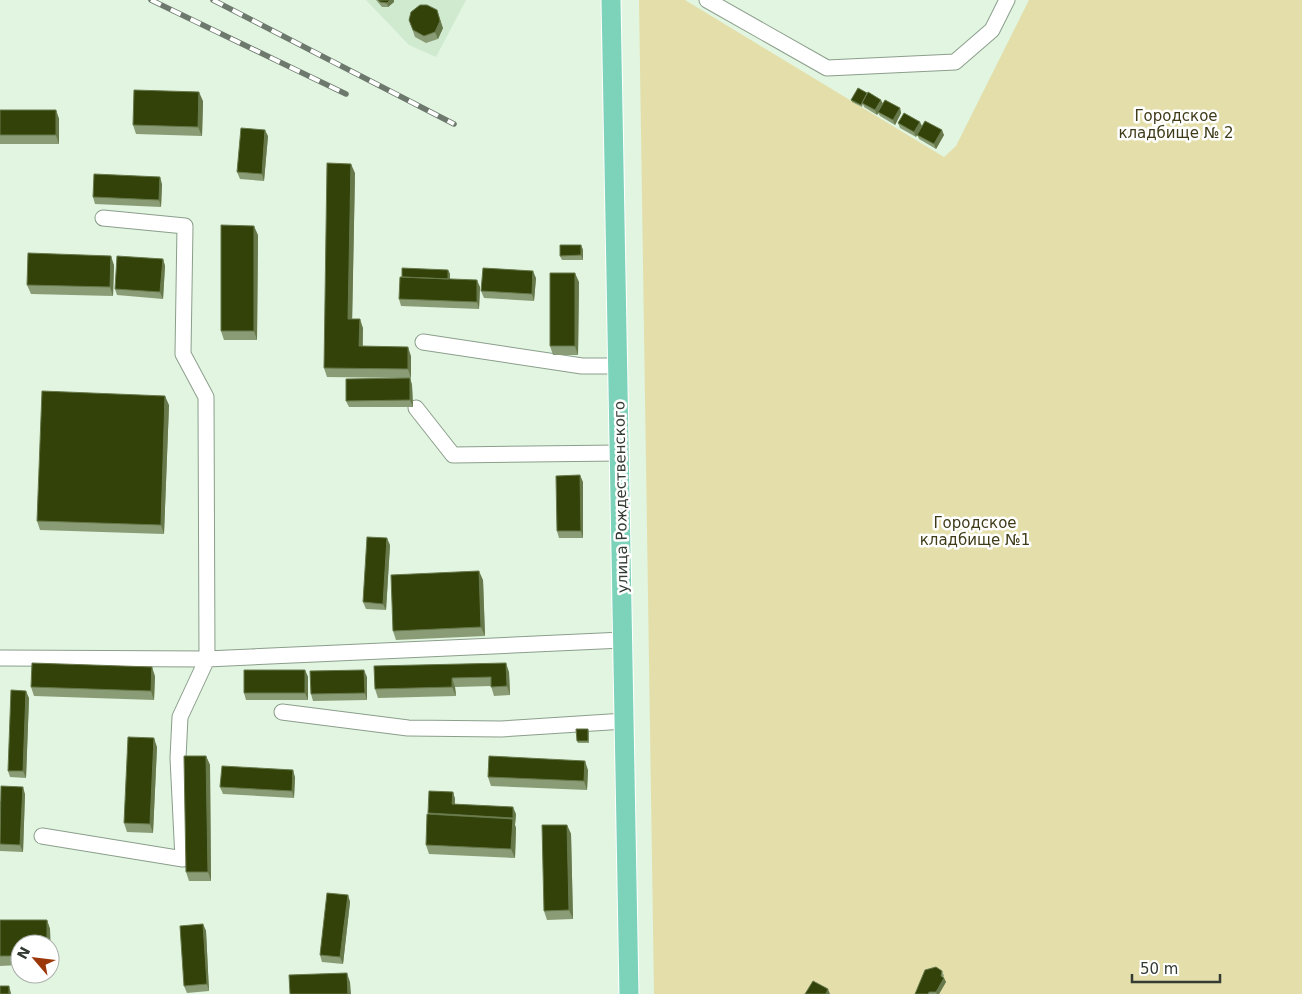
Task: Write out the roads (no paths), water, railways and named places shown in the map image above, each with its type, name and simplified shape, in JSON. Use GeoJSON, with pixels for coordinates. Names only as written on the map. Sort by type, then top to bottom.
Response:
{"type":"FeatureCollection","features":[{"type":"Feature","properties":{"kind":"main road","name":"улица Рождественского"},"geometry":{"type":"LineString","coordinates":[[612,0],[629,994]]}},
{"type":"Feature","properties":{"kind":"street"},"geometry":{"type":"LineString","coordinates":[[707,0],[827,68],[955,62],[992,30],[1007,0]]}},
{"type":"Feature","properties":{"kind":"street"},"geometry":{"type":"LineString","coordinates":[[42,836],[182,859],[178,758],[180,717],[206,659],[206,397],[183,354],[185,226],[103,218]]}},
{"type":"Feature","properties":{"kind":"street"},"geometry":{"type":"LineString","coordinates":[[423,342],[582,366],[618,366]]}},
{"type":"Feature","properties":{"kind":"street"},"geometry":{"type":"LineString","coordinates":[[416,408],[453,455],[620,453]]}},
{"type":"Feature","properties":{"kind":"street"},"geometry":{"type":"LineString","coordinates":[[0,658],[206,659],[624,640]]}},
{"type":"Feature","properties":{"kind":"street"},"geometry":{"type":"LineString","coordinates":[[282,712],[408,728],[501,729],[625,721]]}},
{"type":"Feature","properties":{"kind":"railway"},"geometry":{"type":"LineString","coordinates":[[151,0],[346,94]]}},
{"type":"Feature","properties":{"kind":"railway"},"geometry":{"type":"LineString","coordinates":[[213,0],[454,124]]}},
{"type":"Feature","properties":{"kind":"park label","name":"Городское кладбище № 2"},"geometry":{"type":"Point","coordinates":[1176,124]}},
{"type":"Feature","properties":{"kind":"park label","name":"Городское кладбище №1"},"geometry":{"type":"Point","coordinates":[975,532]}}]}
